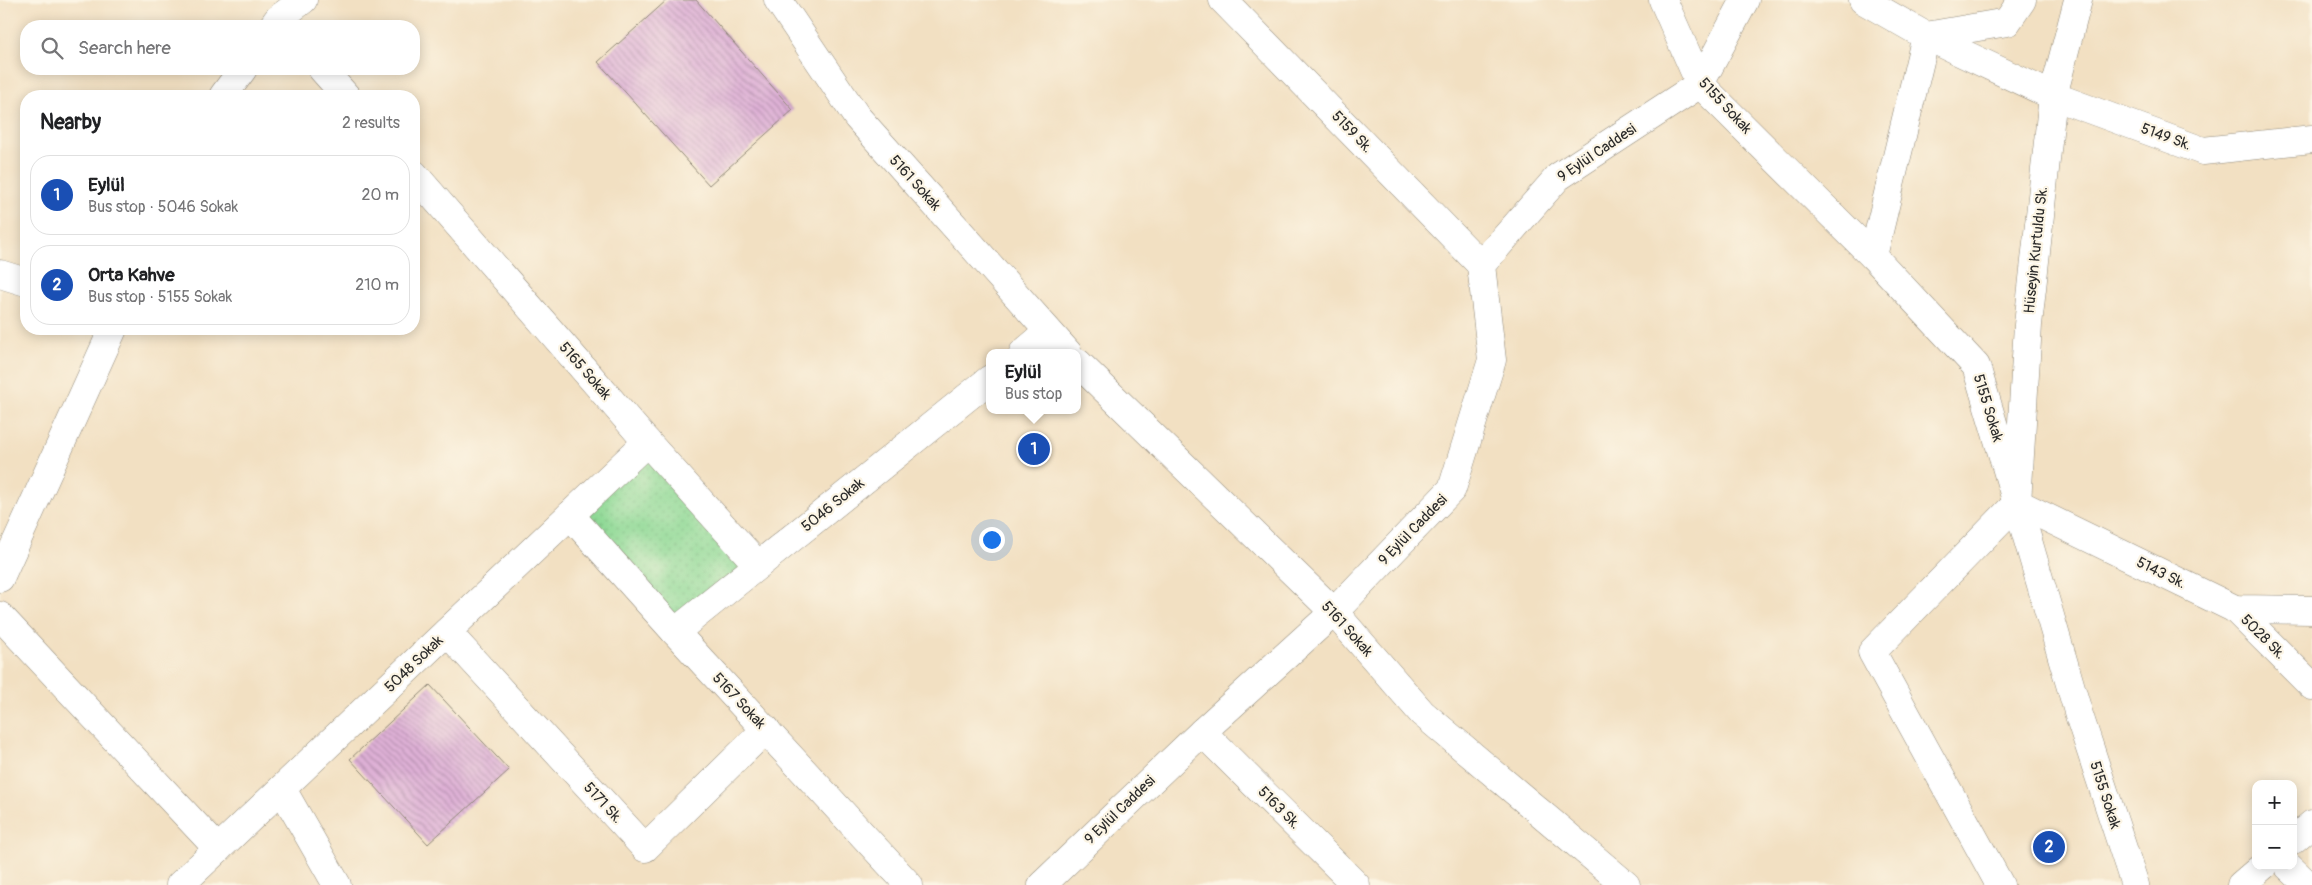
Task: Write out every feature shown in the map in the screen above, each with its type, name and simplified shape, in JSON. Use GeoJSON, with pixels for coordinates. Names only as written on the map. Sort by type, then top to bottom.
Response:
{"type":"FeatureCollection","features":[{"type":"Feature","properties":{"kind":"street"},"geometry":{"type":"LineString","coordinates":[[283,20],[303,0]]}},
{"type":"Feature","properties":{"kind":"street","name":"5161 Sokak"},"geometry":{"type":"LineString","coordinates":[[778,0],[857,117],[1064,349]]}},
{"type":"Feature","properties":{"kind":"street","name":"5159 Sk."},"geometry":{"type":"LineString","coordinates":[[1223,0],[1482,265]]}},
{"type":"Feature","properties":{"kind":"street","name":"5155 Sokak"},"geometry":{"type":"LineString","coordinates":[[1663,0],[1700,84],[1873,256],[1976,366],[2079,715],[2135,885]]}},
{"type":"Feature","properties":{"kind":"street"},"geometry":{"type":"LineString","coordinates":[[1700,84],[1745,0]]}},
{"type":"Feature","properties":{"kind":"street","name":"5149 Sk."},"geometry":{"type":"LineString","coordinates":[[1863,0],[1926,36],[2054,96],[2203,151],[2312,139]]}},
{"type":"Feature","properties":{"kind":"street"},"geometry":{"type":"LineString","coordinates":[[1873,256],[1926,36],[2006,22],[2022,0]]}},
{"type":"Feature","properties":{"kind":"street","name":"Hüseyin Kurtuldu Sk."},"geometry":{"type":"LineString","coordinates":[[2017,503],[2028,325],[2054,96],[2078,0]]}},
{"type":"Feature","properties":{"kind":"street"},"geometry":{"type":"LineString","coordinates":[[227,90],[239,75]]}},
{"type":"Feature","properties":{"kind":"street"},"geometry":{"type":"LineString","coordinates":[[327,75],[341,90]]}},
{"type":"Feature","properties":{"kind":"street","name":"9 Eylül Caddesi"},"geometry":{"type":"LineString","coordinates":[[1042,885],[1202,732],[1334,612],[1452,489],[1492,360],[1482,265],[1558,177],[1700,84]]}},
{"type":"Feature","properties":{"kind":"street","name":"5165 Sokak"},"geometry":{"type":"LineString","coordinates":[[420,181],[647,442],[758,565]]}},
{"type":"Feature","properties":{"kind":"street"},"geometry":{"type":"LineString","coordinates":[[0,274],[20,280]]}},
{"type":"Feature","properties":{"kind":"street"},"geometry":{"type":"LineString","coordinates":[[1028,349],[1048,332]]}},
{"type":"Feature","properties":{"kind":"street"},"geometry":{"type":"LineString","coordinates":[[0,578],[110,335]]}},
{"type":"Feature","properties":{"kind":"street","name":"5161 Sokak"},"geometry":{"type":"LineString","coordinates":[[1081,366],[1334,612],[1422,713],[1626,885]]}},
{"type":"Feature","properties":{"kind":"street","name":"5046 Sokak"},"geometry":{"type":"LineString","coordinates":[[675,632],[986,382]]}},
{"type":"Feature","properties":{"kind":"street","name":"5048 Sokak"},"geometry":{"type":"LineString","coordinates":[[180,885],[647,442]]}},
{"type":"Feature","properties":{"kind":"street"},"geometry":{"type":"LineString","coordinates":[[2000,885],[1872,652],[2017,503]]}},
{"type":"Feature","properties":{"kind":"street","name":"5143 Sk."},"geometry":{"type":"LineString","coordinates":[[2017,503],[2235,609],[2312,610]]}},
{"type":"Feature","properties":{"kind":"street","name":"5167 Sokak"},"geometry":{"type":"LineString","coordinates":[[570,515],[675,632],[909,885]]}},
{"type":"Feature","properties":{"kind":"street","name":"5028 Sk."},"geometry":{"type":"LineString","coordinates":[[2235,609],[2312,686]]}},
{"type":"Feature","properties":{"kind":"street"},"geometry":{"type":"LineString","coordinates":[[0,616],[218,849]]}},
{"type":"Feature","properties":{"kind":"street","name":"5171 Sk."},"geometry":{"type":"LineString","coordinates":[[447,632],[645,848],[766,729]]}},
{"type":"Feature","properties":{"kind":"street","name":"5163 Sk."},"geometry":{"type":"LineString","coordinates":[[1202,732],[1356,885]]}},
{"type":"Feature","properties":{"kind":"street"},"geometry":{"type":"LineString","coordinates":[[282,789],[337,885]]}},
{"type":"Feature","properties":{"kind":"street"},"geometry":{"type":"LineString","coordinates":[[2297,837],[2312,824]]}},
{"type":"Feature","properties":{"kind":"street"},"geometry":{"type":"LineString","coordinates":[[2241,885],[2258,870]]}},
{"type":"Feature","properties":{"kind":"street"},"geometry":{"type":"LineString","coordinates":[[2292,870],[2308,885]]}},
{"type":"Feature","properties":{"kind":"green space"},"geometry":{"type":"Polygon","coordinates":[[[647,442],[758,565],[675,632],[570,515],[647,442]]]}},
{"type":"Feature","properties":{"kind":"building"},"geometry":{"type":"Polygon","coordinates":[[[667,0],[696,0],[793,110],[709,185],[598,62],[667,0]]]}},
{"type":"Feature","properties":{"kind":"building"},"geometry":{"type":"Polygon","coordinates":[[[430,685],[509,770],[428,844],[350,759],[430,685]]]}},
{"type":"Feature","properties":{"kind":"place","name":"Eylül"},"geometry":{"type":"Point","coordinates":[1034,449]}},
{"type":"Feature","properties":{"kind":"place","name":"Orta Kahve"},"geometry":{"type":"Point","coordinates":[2049,847]}}]}
